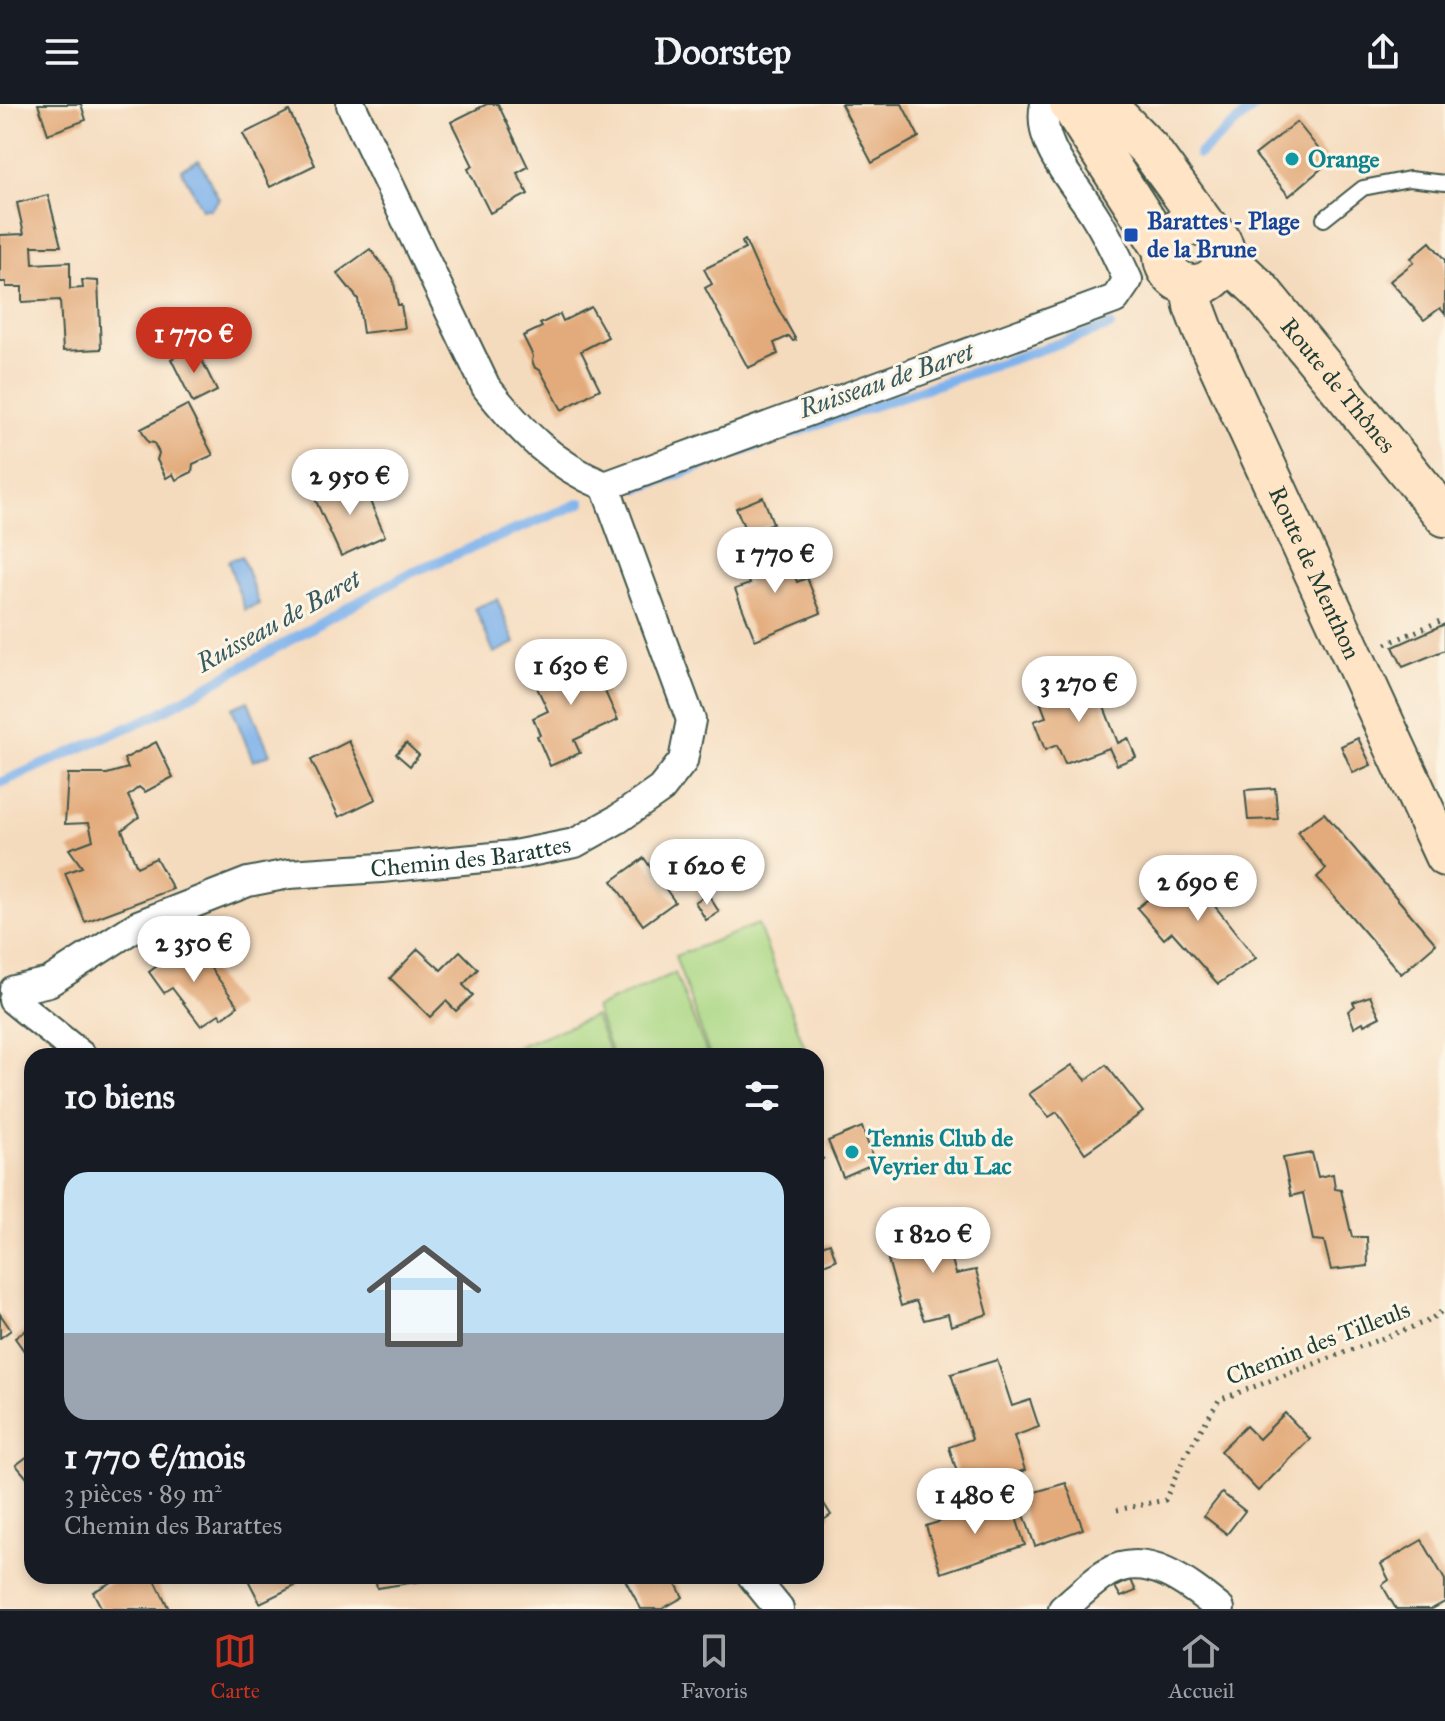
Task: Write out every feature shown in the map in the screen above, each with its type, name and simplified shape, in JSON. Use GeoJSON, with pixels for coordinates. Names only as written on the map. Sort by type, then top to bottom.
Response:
{"type":"FeatureCollection","features":[{"type":"Feature","properties":{"kind":"main road"},"geometry":{"type":"LineString","coordinates":[[1070,104],[1164,250]]}},
{"type":"Feature","properties":{"kind":"main road"},"geometry":{"type":"LineString","coordinates":[[1105,104],[1150,150],[1206,227],[1216,234],[1223,245],[1223,262],[1211,280],[1191,285],[1171,275],[1165,263],[1164,250],[1170,236],[1181,227],[1206,227]]}},
{"type":"Feature","properties":{"kind":"main road","name":"Route de Thônes"},"geometry":{"type":"LineString","coordinates":[[1223,262],[1243,274],[1259,289],[1445,516]]}},
{"type":"Feature","properties":{"kind":"main road","name":"Route de Menthon"},"geometry":{"type":"LineString","coordinates":[[1191,285],[1194,306],[1203,330],[1445,856]]}},
{"type":"Feature","properties":{"kind":"street"},"geometry":{"type":"LineString","coordinates":[[351,105],[486,387],[514,422],[554,459],[578,475],[605,486],[1115,299],[1128,280],[1097,219],[1063,168],[1045,132],[1045,104]]}},
{"type":"Feature","properties":{"kind":"street","name":"Chemin des Barattes"},"geometry":{"type":"LineString","coordinates":[[7,993],[49,982],[138,925],[248,882],[289,874],[514,855],[575,843],[618,819],[661,789],[683,761],[691,720],[605,486]]}},
{"type":"Feature","properties":{"kind":"street"},"geometry":{"type":"LineString","coordinates":[[7,993],[72,1048]]}},
{"type":"Feature","properties":{"kind":"street"},"geometry":{"type":"LineString","coordinates":[[1063,1609],[1110,1571],[1137,1566],[1166,1571],[1188,1583],[1220,1609]]}},
{"type":"Feature","properties":{"kind":"street"},"geometry":{"type":"LineString","coordinates":[[759,1584],[779,1609]]}},
{"type":"Feature","properties":{"kind":"lane"},"geometry":{"type":"LineString","coordinates":[[1324,219],[1363,188],[1409,179],[1445,183]]}},
{"type":"Feature","properties":{"kind":"path"},"geometry":{"type":"LineString","coordinates":[[1355,657],[1445,619]]}},
{"type":"Feature","properties":{"kind":"path","name":"Chemin des Tilleuls"},"geometry":{"type":"LineString","coordinates":[[1117,1510],[1165,1500],[1186,1454],[1219,1400],[1428,1321],[1445,1309]]}},
{"type":"Feature","properties":{"kind":"green space"},"geometry":{"type":"Polygon","coordinates":[[[758,924],[805,1048],[707,1048],[675,956],[758,924]]]}},
{"type":"Feature","properties":{"kind":"green space"},"geometry":{"type":"Polygon","coordinates":[[[675,973],[705,1048],[610,1048],[595,1008],[675,973]]]}},
{"type":"Feature","properties":{"kind":"green space"},"geometry":{"type":"Polygon","coordinates":[[[595,1016],[608,1048],[513,1048],[595,1016]]]}},
{"type":"Feature","properties":{"kind":"water"},"geometry":{"type":"Polygon","coordinates":[[[199,160],[219,199],[211,209],[202,209],[181,169],[199,160]]]}},
{"type":"Feature","properties":{"kind":"water"},"geometry":{"type":"Polygon","coordinates":[[[242,556],[259,604],[245,610],[228,561],[242,556]]]}},
{"type":"Feature","properties":{"kind":"water"},"geometry":{"type":"Polygon","coordinates":[[[497,599],[515,643],[494,653],[475,608],[497,599]]]}},
{"type":"Feature","properties":{"kind":"water"},"geometry":{"type":"Polygon","coordinates":[[[248,701],[270,754],[253,761],[232,708],[248,701]]]}},
{"type":"Feature","properties":{"kind":"building"},"geometry":{"type":"Polygon","coordinates":[[[38,104],[81,104],[86,120],[48,134],[38,104]]]}},
{"type":"Feature","properties":{"kind":"building"},"geometry":{"type":"Polygon","coordinates":[[[487,104],[498,104],[528,167],[517,173],[528,194],[490,213],[468,169],[473,166],[451,122],[487,104]]]}},
{"type":"Feature","properties":{"kind":"building"},"geometry":{"type":"Polygon","coordinates":[[[841,104],[902,104],[919,137],[872,163],[841,104]]]}},
{"type":"Feature","properties":{"kind":"building"},"geometry":{"type":"Polygon","coordinates":[[[289,111],[315,165],[270,187],[243,134],[289,111]]]}},
{"type":"Feature","properties":{"kind":"building","name":"Orange"},"geometry":{"type":"Polygon","coordinates":[[[1297,122],[1329,162],[1289,196],[1255,155],[1297,122]]]}},
{"type":"Feature","properties":{"kind":"building"},"geometry":{"type":"Polygon","coordinates":[[[48,195],[61,246],[32,246],[33,264],[70,262],[70,289],[83,288],[82,280],[98,281],[101,349],[63,351],[60,300],[22,302],[22,287],[6,287],[6,282],[0,282],[0,235],[24,234],[17,203],[48,195]]]}},
{"type":"Feature","properties":{"kind":"building"},"geometry":{"type":"Polygon","coordinates":[[[745,240],[766,287],[796,340],[789,336],[774,343],[778,354],[748,368],[705,288],[712,284],[704,269],[745,249],[742,242],[745,240]]]}},
{"type":"Feature","properties":{"kind":"building"},"geometry":{"type":"Polygon","coordinates":[[[1430,242],[1445,260],[1445,314],[1440,308],[1424,320],[1390,281],[1414,262],[1411,258],[1430,242]]]}},
{"type":"Feature","properties":{"kind":"building"},"geometry":{"type":"Polygon","coordinates":[[[370,249],[393,278],[405,328],[363,333],[358,299],[337,273],[370,249]]]}},
{"type":"Feature","properties":{"kind":"building"},"geometry":{"type":"Polygon","coordinates":[[[591,307],[608,337],[581,351],[600,389],[562,410],[540,370],[535,368],[523,336],[560,314],[563,321],[591,307]]]}},
{"type":"Feature","properties":{"kind":"building"},"geometry":{"type":"Polygon","coordinates":[[[195,346],[217,391],[193,403],[171,359],[195,346]]]}},
{"type":"Feature","properties":{"kind":"building"},"geometry":{"type":"Polygon","coordinates":[[[187,405],[213,455],[193,464],[192,472],[176,480],[173,474],[166,478],[157,460],[159,453],[154,443],[148,442],[141,429],[187,405]]]}},
{"type":"Feature","properties":{"kind":"building"},"geometry":{"type":"Polygon","coordinates":[[[360,478],[385,536],[341,556],[315,499],[360,478]]]}},
{"type":"Feature","properties":{"kind":"building"},"geometry":{"type":"Polygon","coordinates":[[[763,497],[773,523],[747,534],[736,508],[763,497]]]}},
{"type":"Feature","properties":{"kind":"building"},"geometry":{"type":"Polygon","coordinates":[[[783,547],[797,582],[807,578],[821,613],[755,640],[735,589],[750,584],[742,564],[783,547]]]}},
{"type":"Feature","properties":{"kind":"building"},"geometry":{"type":"Polygon","coordinates":[[[1445,624],[1445,650],[1403,667],[1393,647],[1445,624]]]}},
{"type":"Feature","properties":{"kind":"building"},"geometry":{"type":"Polygon","coordinates":[[[587,652],[618,720],[574,740],[580,753],[550,766],[533,718],[548,711],[532,677],[587,652]]]}},
{"type":"Feature","properties":{"kind":"building"},"geometry":{"type":"Polygon","coordinates":[[[1092,676],[1118,743],[1128,738],[1136,757],[1117,765],[1109,748],[1065,764],[1057,745],[1045,750],[1034,721],[1046,717],[1038,696],[1092,676]]]}},
{"type":"Feature","properties":{"kind":"building"},"geometry":{"type":"Polygon","coordinates":[[[1358,738],[1371,765],[1353,773],[1341,746],[1358,738]]]}},
{"type":"Feature","properties":{"kind":"building"},"geometry":{"type":"Polygon","coordinates":[[[349,741],[376,799],[339,817],[311,760],[349,741]]]}},
{"type":"Feature","properties":{"kind":"building"},"geometry":{"type":"Polygon","coordinates":[[[156,742],[173,777],[145,792],[139,787],[128,796],[139,817],[122,830],[137,867],[156,858],[173,889],[85,922],[65,873],[82,867],[69,849],[93,840],[89,823],[65,824],[68,774],[107,774],[128,768],[124,759],[156,742]]]}},
{"type":"Feature","properties":{"kind":"building"},"geometry":{"type":"Polygon","coordinates":[[[406,743],[419,755],[410,766],[396,754],[406,743]]]}},
{"type":"Feature","properties":{"kind":"building"},"geometry":{"type":"Polygon","coordinates":[[[1275,788],[1278,819],[1248,820],[1245,790],[1275,788]]]}},
{"type":"Feature","properties":{"kind":"building"},"geometry":{"type":"Polygon","coordinates":[[[1324,813],[1436,944],[1401,974],[1317,877],[1326,869],[1297,832],[1324,813]]]}},
{"type":"Feature","properties":{"kind":"building"},"geometry":{"type":"Polygon","coordinates":[[[644,858],[675,902],[643,925],[612,881],[644,858]]]}},
{"type":"Feature","properties":{"kind":"building"},"geometry":{"type":"Polygon","coordinates":[[[1196,861],[1221,891],[1210,900],[1256,958],[1218,984],[1172,932],[1164,939],[1137,908],[1196,861]]]}},
{"type":"Feature","properties":{"kind":"building"},"geometry":{"type":"Polygon","coordinates":[[[708,894],[719,912],[706,920],[695,902],[708,894]]]}},
{"type":"Feature","properties":{"kind":"building"},"geometry":{"type":"Polygon","coordinates":[[[191,941],[238,1006],[222,1018],[219,1014],[201,1026],[172,988],[164,993],[149,972],[191,941]]]}},
{"type":"Feature","properties":{"kind":"building"},"geometry":{"type":"Polygon","coordinates":[[[418,949],[441,970],[460,951],[478,969],[463,985],[473,995],[456,1011],[446,1001],[430,1017],[390,978],[418,949]]]}},
{"type":"Feature","properties":{"kind":"building"},"geometry":{"type":"Polygon","coordinates":[[[1370,996],[1380,1017],[1354,1027],[1348,1011],[1355,1006],[1353,1002],[1370,996]]]}},
{"type":"Feature","properties":{"kind":"building"},"geometry":{"type":"Polygon","coordinates":[[[1072,1065],[1086,1080],[1106,1065],[1143,1112],[1085,1153],[1057,1112],[1049,1117],[1029,1094],[1072,1065]]]}},
{"type":"Feature","properties":{"kind":"building","name":"Tennis Club de Veyrier du Lac"},"geometry":{"type":"Polygon","coordinates":[[[862,1127],[875,1163],[843,1177],[828,1141],[862,1127]]]}},
{"type":"Feature","properties":{"kind":"building"},"geometry":{"type":"Polygon","coordinates":[[[1312,1153],[1318,1177],[1333,1174],[1335,1189],[1341,1190],[1352,1237],[1367,1237],[1368,1266],[1331,1270],[1324,1241],[1313,1240],[1303,1193],[1291,1196],[1283,1158],[1312,1153]]]}},
{"type":"Feature","properties":{"kind":"building"},"geometry":{"type":"Polygon","coordinates":[[[940,1217],[956,1274],[976,1270],[988,1314],[951,1326],[948,1314],[924,1320],[916,1301],[901,1306],[887,1256],[894,1254],[890,1231],[940,1217]]]}},
{"type":"Feature","properties":{"kind":"building"},"geometry":{"type":"Polygon","coordinates":[[[830,1243],[836,1260],[824,1265],[824,1245],[830,1243]]]}},
{"type":"Feature","properties":{"kind":"building"},"geometry":{"type":"Polygon","coordinates":[[[0,1314],[11,1330],[0,1338],[0,1314]]]}},
{"type":"Feature","properties":{"kind":"building"},"geometry":{"type":"Polygon","coordinates":[[[24,1332],[24,1351],[15,1338],[24,1332]]]}},
{"type":"Feature","properties":{"kind":"building"},"geometry":{"type":"Polygon","coordinates":[[[997,1360],[1012,1406],[1030,1400],[1039,1427],[1014,1436],[1025,1470],[963,1491],[949,1447],[972,1439],[951,1374],[997,1360]]]}},
{"type":"Feature","properties":{"kind":"building"},"geometry":{"type":"Polygon","coordinates":[[[1285,1413],[1310,1439],[1258,1491],[1220,1451],[1246,1426],[1259,1439],[1285,1413]]]}},
{"type":"Feature","properties":{"kind":"building"},"geometry":{"type":"Polygon","coordinates":[[[24,1459],[24,1474],[16,1465],[24,1459]]]}},
{"type":"Feature","properties":{"kind":"building"},"geometry":{"type":"Polygon","coordinates":[[[1066,1483],[1083,1529],[1035,1546],[1018,1497],[1066,1483]]]}},
{"type":"Feature","properties":{"kind":"building"},"geometry":{"type":"Polygon","coordinates":[[[1222,1493],[1245,1511],[1227,1534],[1204,1516],[1222,1493]]]}},
{"type":"Feature","properties":{"kind":"building"},"geometry":{"type":"Polygon","coordinates":[[[1010,1499],[1025,1545],[941,1573],[926,1526],[1010,1499]]]}},
{"type":"Feature","properties":{"kind":"building"},"geometry":{"type":"Polygon","coordinates":[[[824,1504],[831,1515],[824,1520],[824,1504]]]}},
{"type":"Feature","properties":{"kind":"building"},"geometry":{"type":"Polygon","coordinates":[[[1422,1540],[1445,1580],[1445,1602],[1432,1609],[1396,1609],[1382,1585],[1389,1580],[1381,1564],[1422,1540]]]}},
{"type":"Feature","properties":{"kind":"building"},"geometry":{"type":"Polygon","coordinates":[[[1131,1580],[1136,1591],[1121,1597],[1115,1587],[1131,1580]]]}},
{"type":"Feature","properties":{"kind":"building"},"geometry":{"type":"Polygon","coordinates":[[[108,1584],[157,1584],[169,1609],[102,1609],[93,1592],[108,1584]]]}},
{"type":"Feature","properties":{"kind":"building"},"geometry":{"type":"Polygon","coordinates":[[[250,1584],[299,1584],[260,1603],[250,1584]]]}},
{"type":"Feature","properties":{"kind":"building"},"geometry":{"type":"Polygon","coordinates":[[[376,1584],[403,1584],[377,1588],[376,1584]]]}},
{"type":"Feature","properties":{"kind":"building"},"geometry":{"type":"Polygon","coordinates":[[[627,1584],[676,1584],[683,1597],[662,1609],[641,1609],[627,1584]]]}},
{"type":"Feature","properties":{"kind":"waterway","name":"Ruisseau de Baret"},"geometry":{"type":"LineString","coordinates":[[1199,154],[1258,104]]}},
{"type":"Feature","properties":{"kind":"waterway","name":"Ruisseau de Baret"},"geometry":{"type":"LineString","coordinates":[[639,488],[1110,326]]}},
{"type":"Feature","properties":{"kind":"waterway","name":"Ruisseau de Baret"},"geometry":{"type":"LineString","coordinates":[[0,783],[154,716],[410,573],[581,503]]}},
{"type":"Feature","properties":{"kind":"place","name":"Orange"},"geometry":{"type":"Point","coordinates":[1292,159]}},
{"type":"Feature","properties":{"kind":"place","name":"Barattes - Plage de la Brune"},"geometry":{"type":"Point","coordinates":[1131,235]}},
{"type":"Feature","properties":{"kind":"place","name":"Tennis Club de Veyrier du Lac"},"geometry":{"type":"Point","coordinates":[852,1152]}}]}
